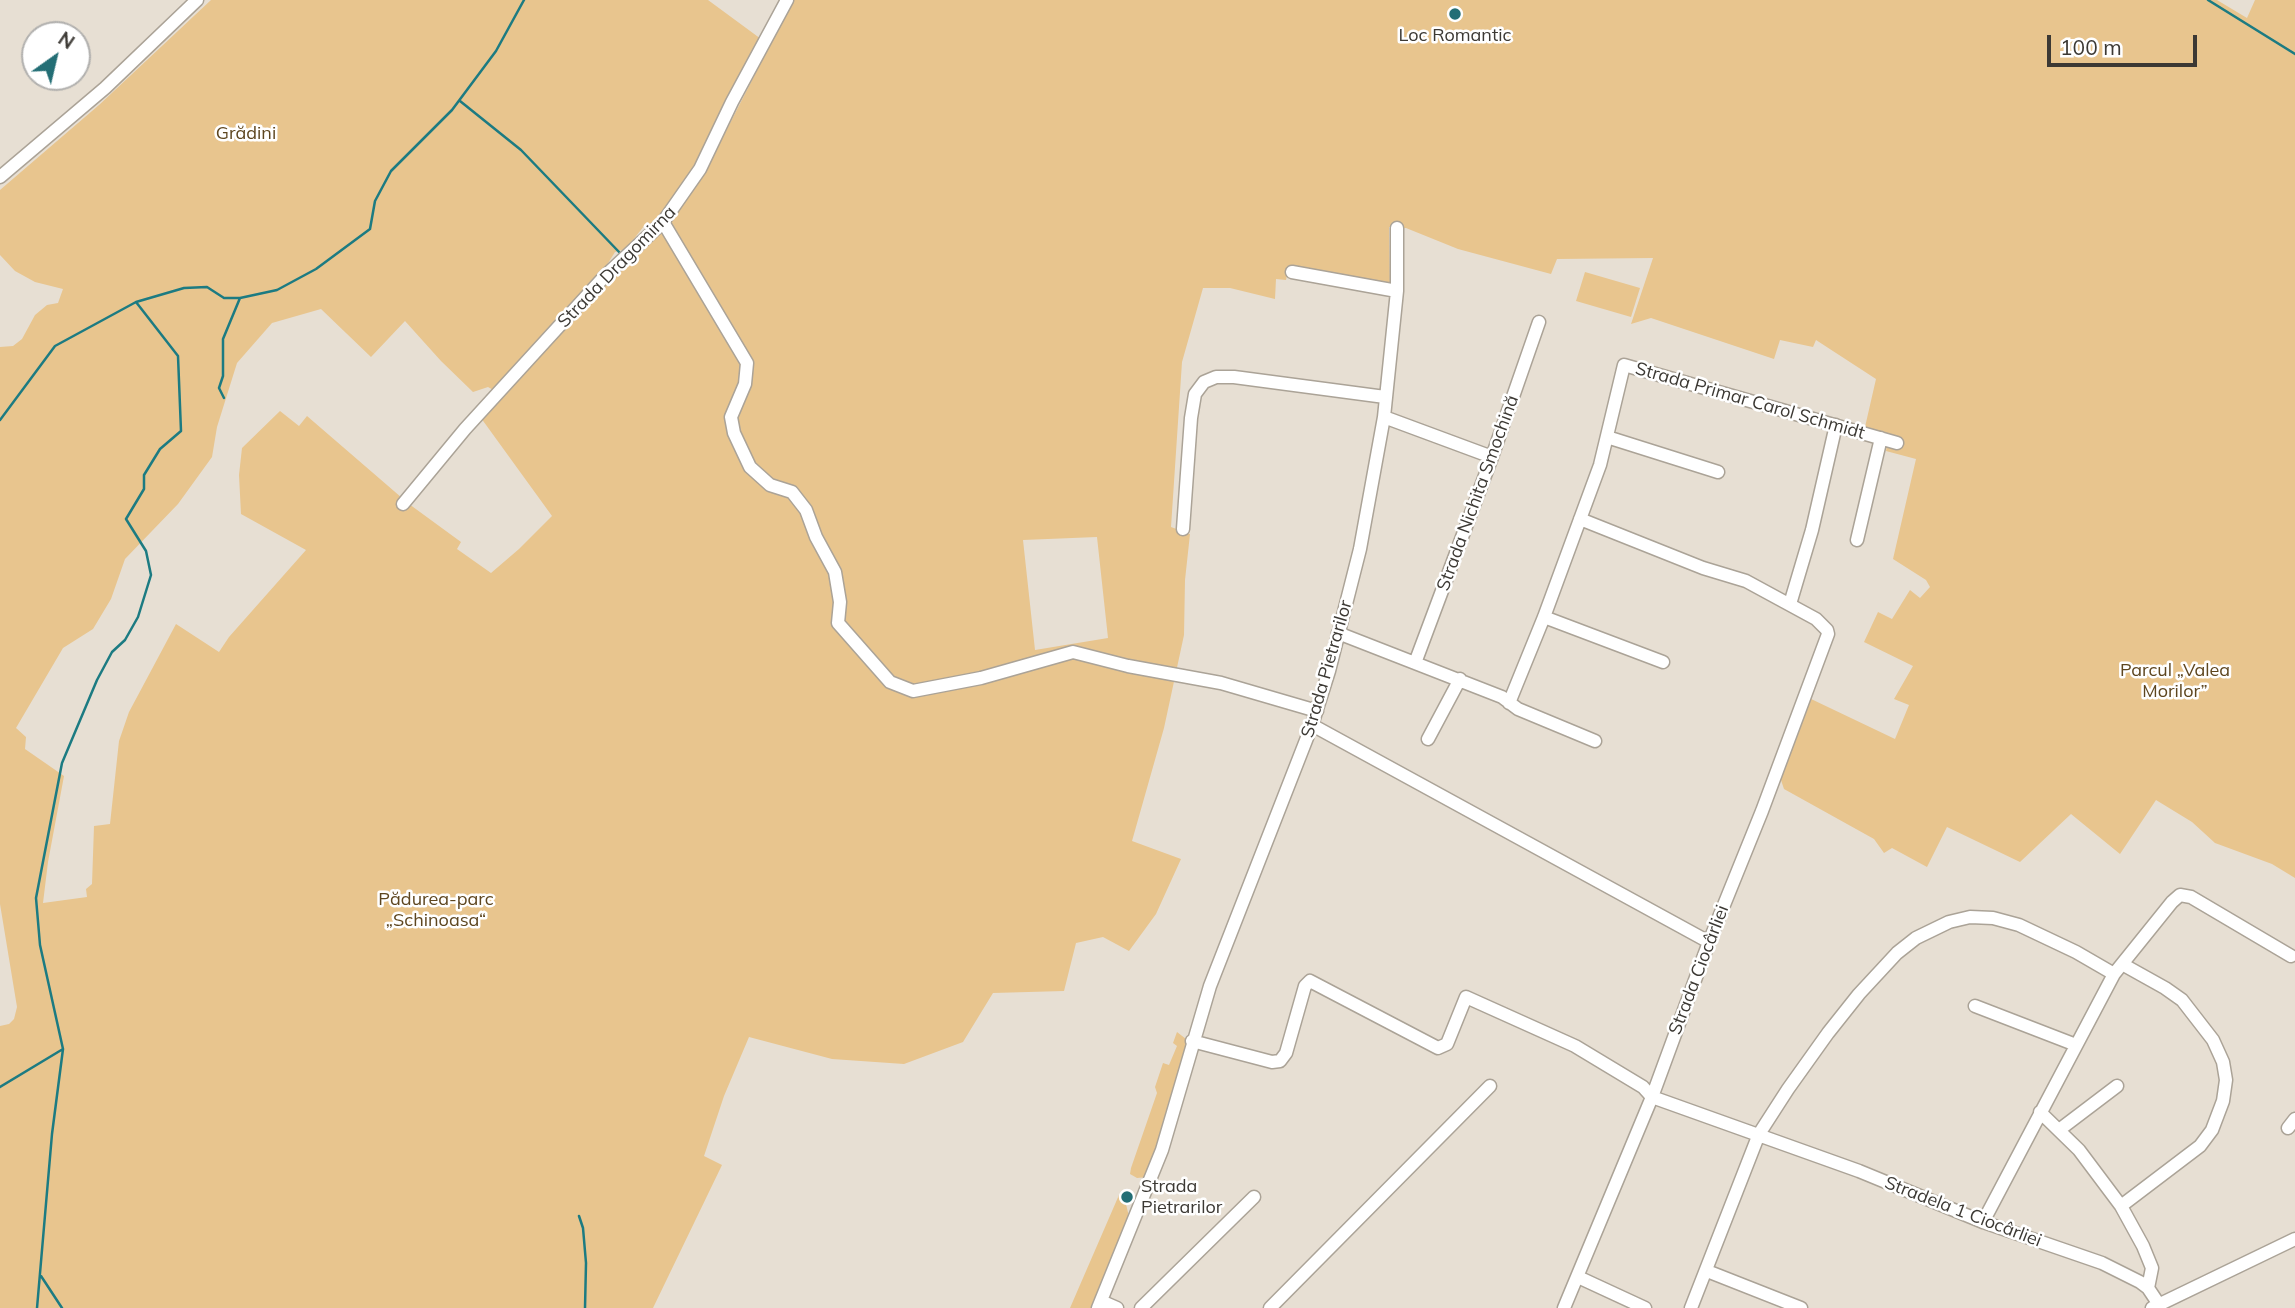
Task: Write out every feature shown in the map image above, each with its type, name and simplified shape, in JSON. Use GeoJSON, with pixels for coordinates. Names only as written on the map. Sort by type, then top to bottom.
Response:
{"type":"FeatureCollection","features":[{"type":"Feature","properties":{"kind":"street"},"geometry":{"type":"LineString","coordinates":[[0,177],[96,96],[197,0]]}},
{"type":"Feature","properties":{"kind":"street","name":"Strada Dragomirna"},"geometry":{"type":"LineString","coordinates":[[403,503],[465,429],[604,277],[663,222],[700,169],[732,102],[787,0]]}},
{"type":"Feature","properties":{"kind":"street"},"geometry":{"type":"LineString","coordinates":[[663,222],[747,363],[745,384],[731,416],[734,433],[750,467],[770,485],[792,492],[806,510],[816,537],[835,572],[839,602],[838,623],[890,682],[913,691],[982,678],[1073,652],[1128,666],[1220,683],[1317,711]]}},
{"type":"Feature","properties":{"kind":"street","name":"Strada Pietrarilor"},"geometry":{"type":"LineString","coordinates":[[1100,1304],[1162,1150],[1210,986],[1317,711],[1360,549],[1384,417],[1397,291],[1397,228]]}},
{"type":"Feature","properties":{"kind":"street"},"geometry":{"type":"LineString","coordinates":[[1293,272],[1397,291]]}},
{"type":"Feature","properties":{"kind":"street","name":"Strada Nichita Smochină"},"geometry":{"type":"LineString","coordinates":[[1415,663],[1539,322]]}},
{"type":"Feature","properties":{"kind":"street","name":"Strada Primar Carol Schmidt"},"geometry":{"type":"LineString","coordinates":[[1509,703],[1544,617],[1600,464],[1624,365],[1897,443]]}},
{"type":"Feature","properties":{"kind":"street"},"geometry":{"type":"LineString","coordinates":[[1183,529],[1191,418],[1195,394],[1204,383],[1216,377],[1234,377],[1385,397]]}},
{"type":"Feature","properties":{"kind":"street"},"geometry":{"type":"LineString","coordinates":[[1384,417],[1492,457]]}},
{"type":"Feature","properties":{"kind":"street"},"geometry":{"type":"LineString","coordinates":[[1580,519],[1703,568],[1746,581],[1790,604],[1812,530],[1836,425]]}},
{"type":"Feature","properties":{"kind":"street"},"geometry":{"type":"LineString","coordinates":[[1607,437],[1718,472]]}},
{"type":"Feature","properties":{"kind":"street"},"geometry":{"type":"LineString","coordinates":[[1857,540],[1881,438]]}},
{"type":"Feature","properties":{"kind":"street","name":"Strada Ciocârliei"},"geometry":{"type":"LineString","coordinates":[[1564,1308],[1652,1097],[1709,942],[1826,642],[1827,630],[1816,619],[1790,604]]}},
{"type":"Feature","properties":{"kind":"street"},"geometry":{"type":"LineString","coordinates":[[1544,617],[1662,662]]}},
{"type":"Feature","properties":{"kind":"street"},"geometry":{"type":"LineString","coordinates":[[1338,633],[1503,697],[1518,709],[1595,741]]}},
{"type":"Feature","properties":{"kind":"street"},"geometry":{"type":"LineString","coordinates":[[1428,739],[1460,679]]}},
{"type":"Feature","properties":{"kind":"street"},"geometry":{"type":"LineString","coordinates":[[1312,725],[1709,942]]}},
{"type":"Feature","properties":{"kind":"street"},"geometry":{"type":"LineString","coordinates":[[1983,1222],[2118,969],[2180,895],[2203,903],[2291,956]]}},
{"type":"Feature","properties":{"kind":"street"},"geometry":{"type":"LineString","coordinates":[[1691,1308],[1759,1134],[1788,1089],[1866,986],[1897,953],[1916,938],[1949,922],[1970,917],[1993,918],[2019,925],[2182,1000],[2213,1040],[2223,1062],[2226,1080],[2223,1101],[2212,1130],[2200,1146],[2121,1206]]}},
{"type":"Feature","properties":{"kind":"street","name":"Stradela 1 Ciocârliei"},"geometry":{"type":"LineString","coordinates":[[1192,1041],[1272,1062],[1280,1061],[1286,1053],[1305,986],[1310,981],[1438,1048],[1447,1044],[1466,997],[1575,1046],[1643,1087],[1652,1097],[1859,1171],[1983,1222],[2102,1263],[2148,1288],[2155,1306]]}},
{"type":"Feature","properties":{"kind":"street"},"geometry":{"type":"LineString","coordinates":[[1975,1006],[2076,1045]]}},
{"type":"Feature","properties":{"kind":"street"},"geometry":{"type":"LineString","coordinates":[[1270,1308],[1490,1086]]}},
{"type":"Feature","properties":{"kind":"street"},"geometry":{"type":"LineString","coordinates":[[2059,1130],[2118,1086]]}},
{"type":"Feature","properties":{"kind":"street"},"geometry":{"type":"LineString","coordinates":[[2040,1112],[2079,1150],[2121,1206],[2143,1245],[2152,1268],[2148,1288]]}},
{"type":"Feature","properties":{"kind":"street"},"geometry":{"type":"LineString","coordinates":[[1141,1308],[1254,1197]]}},
{"type":"Feature","properties":{"kind":"street"},"geometry":{"type":"LineString","coordinates":[[2155,1306],[2295,1239]]}},
{"type":"Feature","properties":{"kind":"street"},"geometry":{"type":"LineString","coordinates":[[1707,1271],[1801,1308]]}},
{"type":"Feature","properties":{"kind":"street"},"geometry":{"type":"LineString","coordinates":[[1578,1277],[1645,1308]]}},
{"type":"Feature","properties":{"kind":"street"},"geometry":{"type":"LineString","coordinates":[[1100,1304],[1117,1308]]}},
{"type":"Feature","properties":{"kind":"green space","name":"Pădurea-parc „Schinoasa“"},"geometry":{"type":"Polygon","coordinates":[[[211,0],[708,0],[761,39],[677,197],[655,222],[644,226],[626,249],[615,252],[605,268],[495,391],[488,387],[473,392],[405,321],[371,357],[321,309],[272,323],[237,363],[217,427],[212,457],[178,504],[125,559],[111,599],[93,629],[63,648],[16,728],[26,737],[25,749],[64,776],[43,903],[87,897],[86,889],[92,884],[94,826],[110,824],[119,741],[129,712],[176,624],[219,652],[229,637],[306,550],[241,514],[239,475],[242,448],[280,411],[299,426],[307,416],[409,504],[461,542],[457,549],[491,573],[552,516],[481,418],[623,266],[672,221],[704,174],[793,0],[2217,0],[2247,18],[2255,0],[2295,0],[2295,878],[2272,864],[2215,843],[2192,822],[2156,800],[2120,854],[2071,814],[2020,862],[1947,827],[1927,867],[1892,848],[1884,853],[1874,839],[1784,789],[1780,777],[1809,698],[1895,739],[1909,705],[1894,699],[1913,666],[1864,642],[1878,612],[1892,619],[1910,590],[1920,598],[1930,587],[1926,580],[1893,559],[1916,459],[1886,451],[1889,434],[1865,427],[1876,379],[1816,340],[1813,347],[1780,340],[1774,359],[1651,318],[1631,324],[1653,258],[1557,259],[1551,274],[1458,249],[1406,228],[1389,227],[1390,286],[1289,267],[1286,280],[1276,279],[1275,299],[1230,288],[1203,288],[1182,362],[1171,527],[1190,534],[1185,580],[1184,635],[1164,728],[1132,841],[1181,859],[1156,914],[1129,951],[1103,937],[1076,943],[1064,991],[993,993],[963,1042],[904,1064],[832,1059],[749,1037],[724,1096],[704,1156],[722,1165],[653,1308],[0,1308],[0,1026],[9,1024],[14,1019],[17,1007],[0,904],[0,347],[13,346],[22,339],[35,315],[47,305],[58,303],[63,289],[35,282],[15,271],[0,255],[0,190],[99,105],[211,0]],[[1097,537],[1023,540],[1035,650],[1108,638],[1097,537]]]}},
{"type":"Feature","properties":{"kind":"green space"},"geometry":{"type":"Polygon","coordinates":[[[1585,272],[1640,288],[1631,317],[1576,301],[1585,272]]]}},
{"type":"Feature","properties":{"kind":"green space"},"geometry":{"type":"Polygon","coordinates":[[[1177,1032],[1186,1039],[1186,1049],[1148,1177],[1137,1178],[1130,1174],[1131,1168],[1157,1093],[1155,1087],[1163,1063],[1169,1065],[1177,1046],[1173,1043],[1177,1032]]]}},
{"type":"Feature","properties":{"kind":"green space"},"geometry":{"type":"Polygon","coordinates":[[[1119,1195],[1126,1204],[1130,1221],[1093,1308],[1070,1308],[1119,1195]]]}},
{"type":"Feature","properties":{"kind":"waterway"},"geometry":{"type":"LineString","coordinates":[[0,420],[55,346],[136,302],[184,288],[207,287],[224,298],[240,298],[277,290],[316,269],[370,229],[375,201],[391,171],[452,110],[496,51],[524,0]]}},
{"type":"Feature","properties":{"kind":"waterway"},"geometry":{"type":"LineString","coordinates":[[2208,0],[2295,54]]}},
{"type":"Feature","properties":{"kind":"waterway"},"geometry":{"type":"LineString","coordinates":[[460,101],[521,150],[620,253]]}},
{"type":"Feature","properties":{"kind":"waterway"},"geometry":{"type":"LineString","coordinates":[[224,398],[219,388],[223,376],[223,339],[240,298]]}},
{"type":"Feature","properties":{"kind":"waterway"},"geometry":{"type":"LineString","coordinates":[[37,1308],[52,1134],[63,1049],[40,945],[36,898],[62,763],[97,680],[112,652],[125,640],[138,617],[151,575],[146,551],[126,519],[144,489],[144,475],[160,449],[181,431],[178,356],[136,302]]}},
{"type":"Feature","properties":{"kind":"waterway"},"geometry":{"type":"LineString","coordinates":[[0,1087],[63,1049]]}},
{"type":"Feature","properties":{"kind":"waterway"},"geometry":{"type":"LineString","coordinates":[[579,1216],[583,1228],[586,1263],[585,1308]]}},
{"type":"Feature","properties":{"kind":"waterway"},"geometry":{"type":"LineString","coordinates":[[41,1276],[62,1308]]}},
{"type":"Feature","properties":{"kind":"place","name":"Loc Romantic"},"geometry":{"type":"Point","coordinates":[1455,14]}},
{"type":"Feature","properties":{"kind":"place","name":"Strada Pietrarilor"},"geometry":{"type":"Point","coordinates":[1127,1197]}},
{"type":"Feature","properties":{"kind":"park label","name":"Grădini"},"geometry":{"type":"Point","coordinates":[246,134]}},
{"type":"Feature","properties":{"kind":"park label","name":"Parcul „Valea Morilor”"},"geometry":{"type":"Point","coordinates":[2175,681]}}]}
